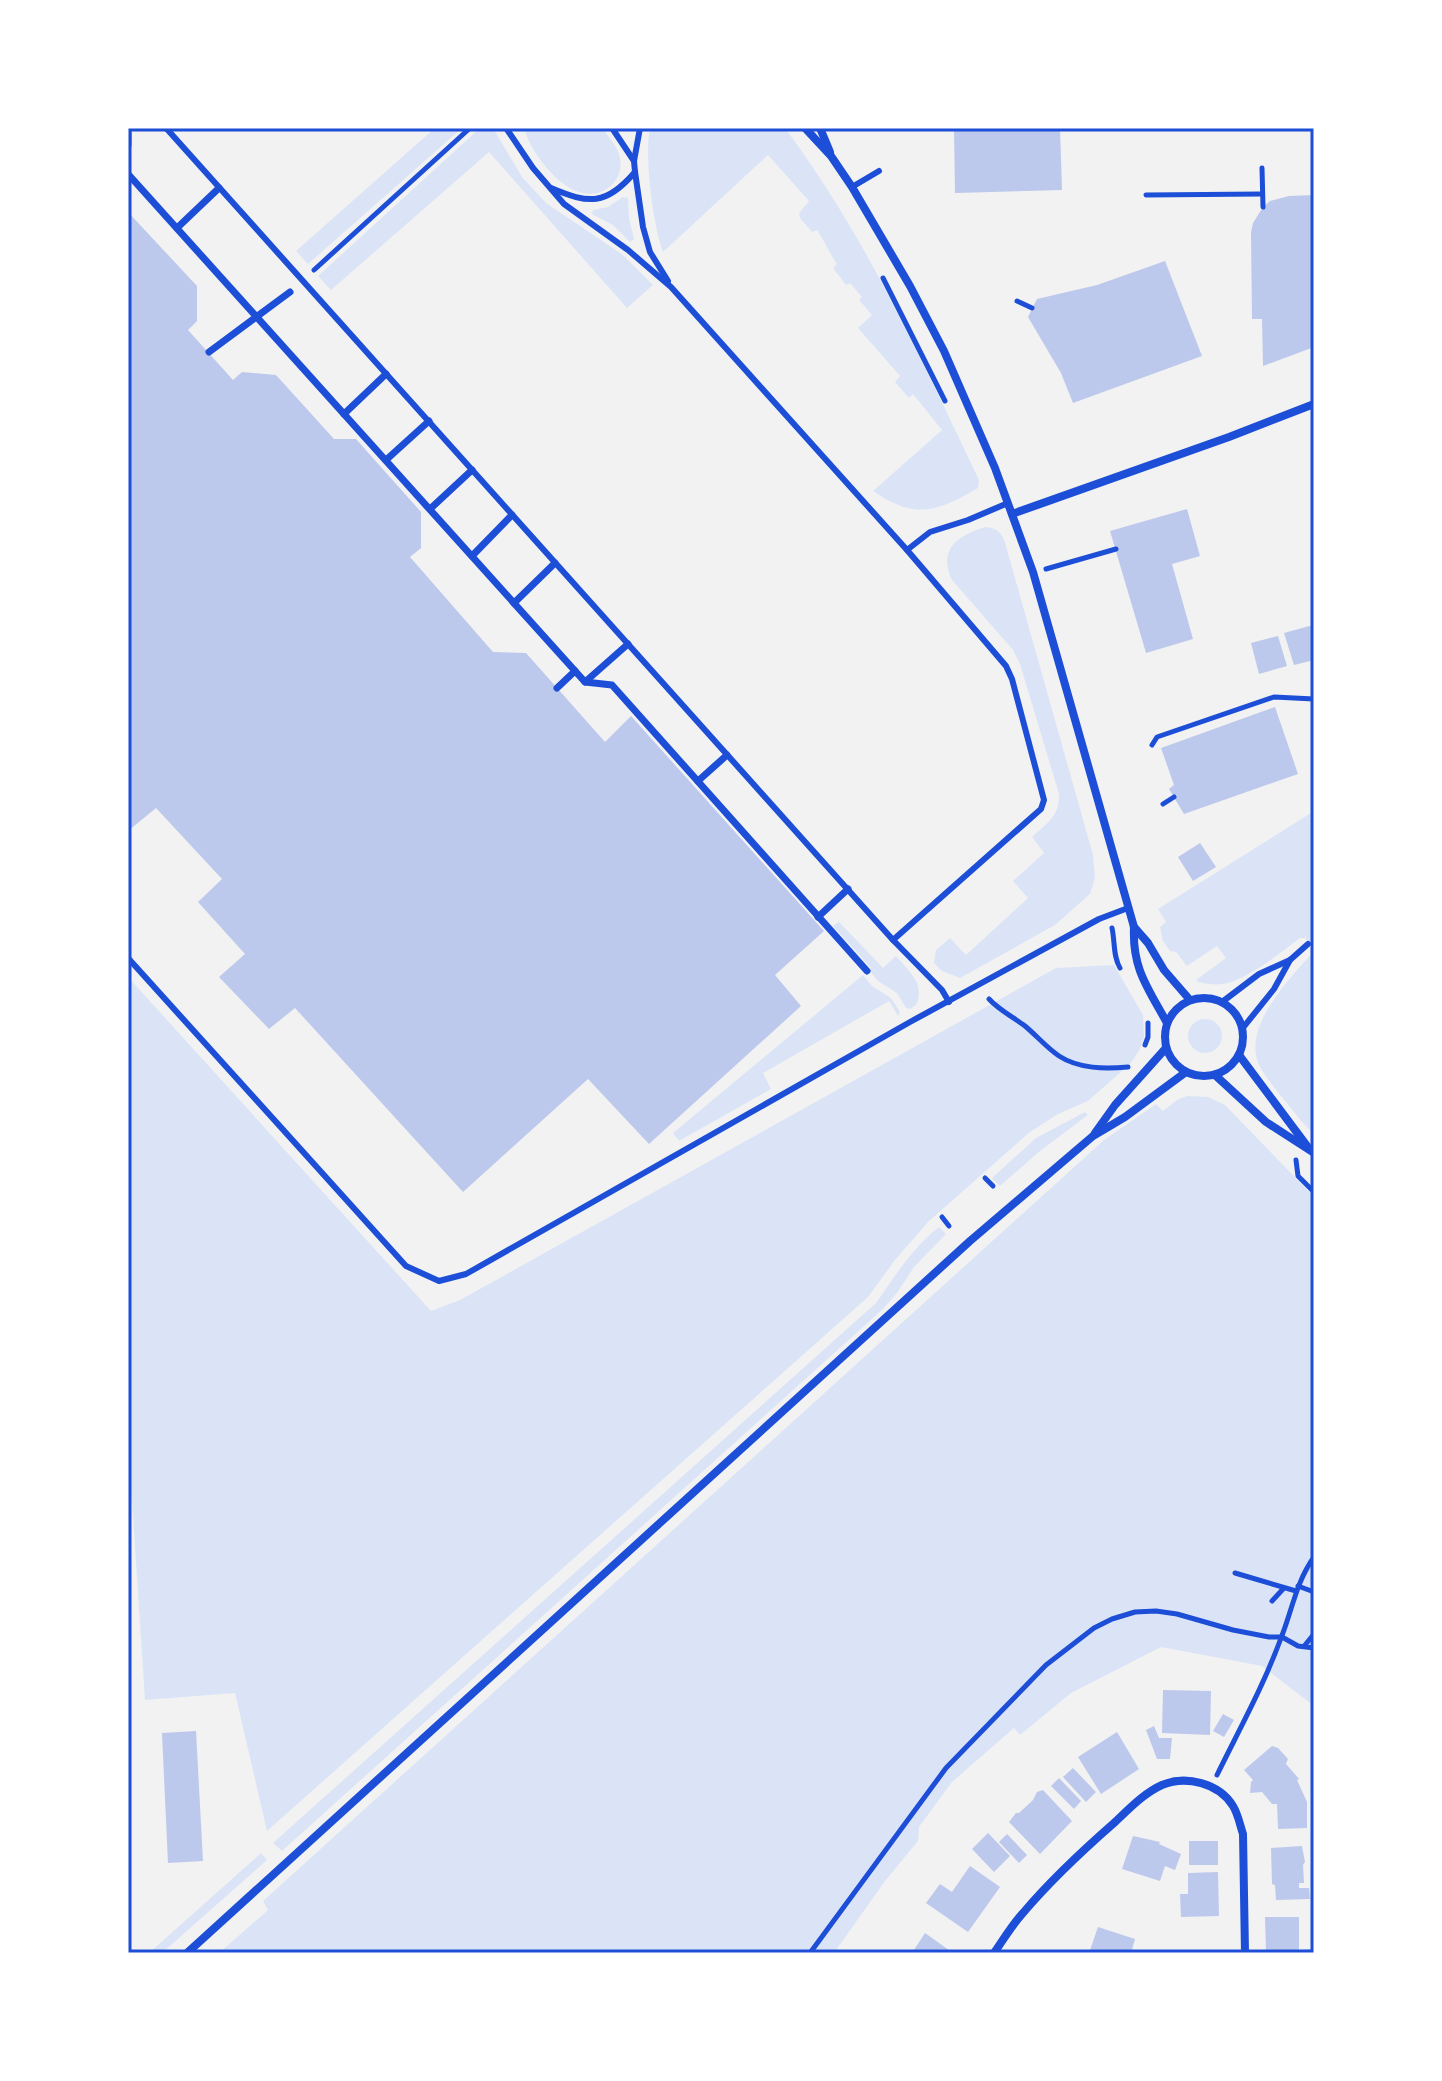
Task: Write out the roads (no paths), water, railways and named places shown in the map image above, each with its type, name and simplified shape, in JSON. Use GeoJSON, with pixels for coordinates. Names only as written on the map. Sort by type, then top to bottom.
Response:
{"type":"FeatureCollection","features":[{"type":"Feature","properties":{"kind":"street"},"geometry":{"type":"LineString","coordinates":[[805,128],[831,156],[852,187],[910,286],[964,394],[1033,572],[1134,927],[1133,948],[1139,972],[1167,1023]]}},
{"type":"Feature","properties":{"kind":"street"},"geometry":{"type":"LineString","coordinates":[[820,128],[831,156]]}},
{"type":"Feature","properties":{"kind":"street"},"geometry":{"type":"LineString","coordinates":[[128,130],[128,145]]}},
{"type":"Feature","properties":{"kind":"street"},"geometry":{"type":"LineString","coordinates":[[128,174],[585,682],[612,685],[698,781],[710,799],[867,971]]}},
{"type":"Feature","properties":{"kind":"street"},"geometry":{"type":"LineString","coordinates":[[177,228],[219,188]]}},
{"type":"Feature","properties":{"kind":"street"},"geometry":{"type":"LineString","coordinates":[[209,352],[290,292]]}},
{"type":"Feature","properties":{"kind":"street"},"geometry":{"type":"LineString","coordinates":[[344,414],[386,374]]}},
{"type":"Feature","properties":{"kind":"street"},"geometry":{"type":"LineString","coordinates":[[1012,514],[1314,404]]}},
{"type":"Feature","properties":{"kind":"street"},"geometry":{"type":"LineString","coordinates":[[386,460],[429,421]]}},
{"type":"Feature","properties":{"kind":"street"},"geometry":{"type":"LineString","coordinates":[[430,509],[472,470]]}},
{"type":"Feature","properties":{"kind":"street"},"geometry":{"type":"LineString","coordinates":[[472,556],[512,515]]}},
{"type":"Feature","properties":{"kind":"street"},"geometry":{"type":"LineString","coordinates":[[514,603],[555,563]]}},
{"type":"Feature","properties":{"kind":"street"},"geometry":{"type":"LineString","coordinates":[[585,682],[628,644]]}},
{"type":"Feature","properties":{"kind":"street"},"geometry":{"type":"LineString","coordinates":[[557,688],[575,671]]}},
{"type":"Feature","properties":{"kind":"street"},"geometry":{"type":"LineString","coordinates":[[698,781],[727,755]]}},
{"type":"Feature","properties":{"kind":"street"},"geometry":{"type":"LineString","coordinates":[[818,917],[848,889]]}},
{"type":"Feature","properties":{"kind":"street"},"geometry":{"type":"LineString","coordinates":[[1134,927],[1190,1000]]}},
{"type":"Feature","properties":{"kind":"street"},"geometry":{"type":"LineString","coordinates":[[1212,998],[1222,1002],[1238,1018],[1242,1029],[1243,1042],[1239,1055],[1233,1064],[1215,1075],[1186,1072],[1171,1058],[1166,1048],[1167,1023],[1180,1006],[1190,1000],[1212,998]]}},
{"type":"Feature","properties":{"kind":"street"},"geometry":{"type":"LineString","coordinates":[[1093,1136],[1115,1105],[1166,1048]]}},
{"type":"Feature","properties":{"kind":"street"},"geometry":{"type":"LineString","coordinates":[[1239,1055],[1312,1151]]}},
{"type":"Feature","properties":{"kind":"street"},"geometry":{"type":"LineString","coordinates":[[187,1953],[970,1241],[1093,1136],[1125,1117],[1186,1072]]}},
{"type":"Feature","properties":{"kind":"street"},"geometry":{"type":"LineString","coordinates":[[1215,1075],[1266,1122],[1312,1151]]}},
{"type":"Feature","properties":{"kind":"street"},"geometry":{"type":"LineString","coordinates":[[994,1953],[1022,1914],[1084,1849],[1142,1798],[1173,1782],[1192,1781],[1211,1786],[1228,1798],[1243,1834],[1245,1953]]}},
{"type":"Feature","properties":{"kind":"lane"},"geometry":{"type":"LineString","coordinates":[[166,128],[893,940],[942,990],[949,1002]]}},
{"type":"Feature","properties":{"kind":"lane"},"geometry":{"type":"LineString","coordinates":[[506,128],[564,204],[628,250],[671,287],[907,550],[1006,666],[1044,800],[1041,809],[893,940]]}},
{"type":"Feature","properties":{"kind":"lane"},"geometry":{"type":"LineString","coordinates":[[514,128],[516,145]]}},
{"type":"Feature","properties":{"kind":"lane"},"geometry":{"type":"LineString","coordinates":[[612,128],[634,161]]}},
{"type":"Feature","properties":{"kind":"lane"},"geometry":{"type":"LineString","coordinates":[[640,128],[634,161],[643,227],[650,252],[671,287]]}},
{"type":"Feature","properties":{"kind":"lane"},"geometry":{"type":"LineString","coordinates":[[852,187],[879,171]]}},
{"type":"Feature","properties":{"kind":"lane"},"geometry":{"type":"LineString","coordinates":[[548,186],[584,200],[602,199],[614,194],[635,172]]}},
{"type":"Feature","properties":{"kind":"lane"},"geometry":{"type":"LineString","coordinates":[[907,550],[930,532],[1008,503]]}},
{"type":"Feature","properties":{"kind":"lane"},"geometry":{"type":"LineString","coordinates":[[128,958],[406,1266],[439,1281],[466,1274],[910,1022],[1099,919],[1128,908]]}},
{"type":"Feature","properties":{"kind":"lane"},"geometry":{"type":"LineString","coordinates":[[1222,1002],[1259,974],[1290,960],[1308,944]]}},
{"type":"Feature","properties":{"kind":"lane"},"geometry":{"type":"LineString","coordinates":[[1242,1029],[1274,989],[1290,960]]}}]}
